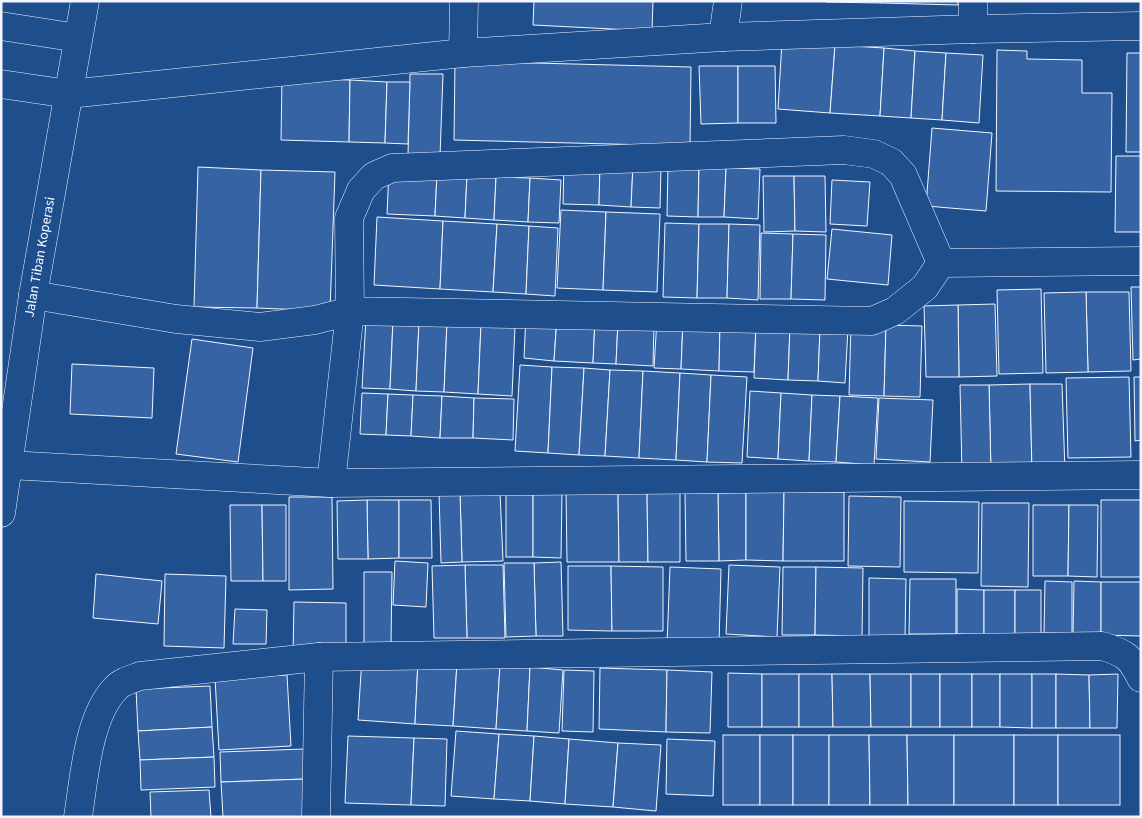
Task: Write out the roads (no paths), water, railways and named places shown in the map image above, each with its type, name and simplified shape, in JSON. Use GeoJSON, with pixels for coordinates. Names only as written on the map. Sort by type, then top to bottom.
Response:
{"type":"FeatureCollection","features":[{"type":"Feature","properties":{"kind":"street","name":"Jalan Tiban Koperasi"},"geometry":{"type":"LineString","coordinates":[[1,513],[33,295],[85,1]]}},
{"type":"Feature","properties":{"kind":"street"},"geometry":{"type":"LineString","coordinates":[[463,53],[464,1]]}},
{"type":"Feature","properties":{"kind":"street"},"geometry":{"type":"LineString","coordinates":[[723,37],[728,1]]}},
{"type":"Feature","properties":{"kind":"street"},"geometry":{"type":"LineString","coordinates":[[973,1],[973,29]]}},
{"type":"Feature","properties":{"kind":"street"},"geometry":{"type":"LineString","coordinates":[[1,26],[78,38]]}},
{"type":"Feature","properties":{"kind":"street"},"geometry":{"type":"LineString","coordinates":[[1,84],[69,94],[463,53],[723,37],[1141,26]]}},
{"type":"Feature","properties":{"kind":"street"},"geometry":{"type":"LineString","coordinates":[[331,483],[350,311],[349,218],[361,190],[374,176],[392,168],[844,150],[874,154],[891,162],[903,175],[941,263]]}},
{"type":"Feature","properties":{"kind":"street"},"geometry":{"type":"LineString","coordinates":[[941,263],[1141,261]]}},
{"type":"Feature","properties":{"kind":"street"},"geometry":{"type":"LineString","coordinates":[[33,295],[176,320],[260,327],[316,320],[350,311],[872,321],[895,310],[925,287],[941,263]]}},
{"type":"Feature","properties":{"kind":"street"},"geometry":{"type":"LineString","coordinates":[[9,465],[331,483],[1141,474]]}},
{"type":"Feature","properties":{"kind":"street"},"geometry":{"type":"LineString","coordinates":[[78,817],[88,752],[101,708],[117,686],[140,676],[319,657],[1102,646],[1118,651],[1133,662],[1141,678]]}},
{"type":"Feature","properties":{"kind":"street"},"geometry":{"type":"LineString","coordinates":[[316,817],[319,657]]}}]}
